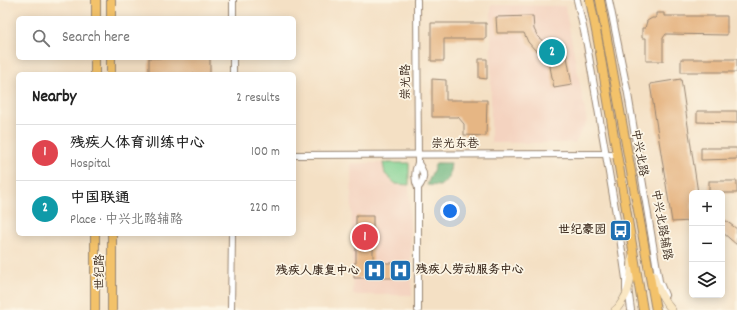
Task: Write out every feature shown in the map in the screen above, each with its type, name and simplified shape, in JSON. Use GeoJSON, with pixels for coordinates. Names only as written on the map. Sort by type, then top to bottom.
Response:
{"type":"FeatureCollection","features":[{"type":"Feature","properties":{"kind":"main road"},"geometry":{"type":"LineString","coordinates":[[96,0],[96,16]]}},
{"type":"Feature","properties":{"kind":"main road"},"geometry":{"type":"LineString","coordinates":[[111,0],[111,16]]}},
{"type":"Feature","properties":{"kind":"main road","name":"中兴北路"},"geometry":{"type":"LineString","coordinates":[[590,0],[644,310]]}},
{"type":"Feature","properties":{"kind":"main road","name":"中兴北路"},"geometry":{"type":"LineString","coordinates":[[600,0],[656,310]]}},
{"type":"Feature","properties":{"kind":"main road"},"geometry":{"type":"LineString","coordinates":[[95,72],[96,60]]}},
{"type":"Feature","properties":{"kind":"main road"},"geometry":{"type":"LineString","coordinates":[[111,60],[111,72]]}},
{"type":"Feature","properties":{"kind":"main road","name":"世纪路"},"geometry":{"type":"LineString","coordinates":[[95,236],[95,310]]}},
{"type":"Feature","properties":{"kind":"main road","name":"世纪路"},"geometry":{"type":"LineString","coordinates":[[112,236],[112,310]]}},
{"type":"Feature","properties":{"kind":"main road"},"geometry":{"type":"LineString","coordinates":[[615,310],[623,301],[631,282],[632,244]]}},
{"type":"Feature","properties":{"kind":"main road"},"geometry":{"type":"LineString","coordinates":[[644,244],[656,287],[663,299],[673,310]]}},
{"type":"Feature","properties":{"kind":"street"},"geometry":{"type":"LineString","coordinates":[[233,0],[233,16]]}},
{"type":"Feature","properties":{"kind":"street","name":"崇光路"},"geometry":{"type":"LineString","coordinates":[[417,0],[418,163],[415,170],[415,181],[418,188],[418,310]]}},
{"type":"Feature","properties":{"kind":"street"},"geometry":{"type":"LineString","coordinates":[[577,0],[587,45],[632,310]]}},
{"type":"Feature","properties":{"kind":"street","name":"中兴北路辅路"},"geometry":{"type":"LineString","coordinates":[[609,0],[630,110],[659,281],[673,310]]}},
{"type":"Feature","properties":{"kind":"street"},"geometry":{"type":"LineString","coordinates":[[233,60],[233,72]]}},
{"type":"Feature","properties":{"kind":"street","name":"崇光东巷"},"geometry":{"type":"LineString","coordinates":[[296,155],[617,154]]}},
{"type":"Feature","properties":{"kind":"street"},"geometry":{"type":"LineString","coordinates":[[231,310],[232,236]]}},
{"type":"Feature","properties":{"kind":"street"},"geometry":{"type":"LineString","coordinates":[[623,301],[626,279]]}},
{"type":"Feature","properties":{"kind":"street"},"geometry":{"type":"LineString","coordinates":[[659,281],[665,310]]}},
{"type":"Feature","properties":{"kind":"shaded area"},"geometry":{"type":"Polygon","coordinates":[[[491,5],[565,6],[587,121],[575,143],[491,143],[491,5]]]}},
{"type":"Feature","properties":{"kind":"shaded area"},"geometry":{"type":"Polygon","coordinates":[[[351,163],[383,163],[385,174],[395,184],[409,185],[412,295],[353,295],[351,163]]]}},
{"type":"Feature","properties":{"kind":"green space"},"geometry":{"type":"Polygon","coordinates":[[[383,163],[409,163],[409,185],[396,184],[385,174],[383,163]]]}},
{"type":"Feature","properties":{"kind":"green space"},"geometry":{"type":"Polygon","coordinates":[[[436,163],[451,163],[449,178],[440,186],[427,185],[436,163]]]}},
{"type":"Feature","properties":{"kind":"building"},"geometry":{"type":"Polygon","coordinates":[[[656,13],[664,13],[664,16],[727,16],[727,35],[666,34],[663,38],[663,61],[646,61],[646,38],[642,38],[642,28],[645,28],[647,21],[652,18],[656,18],[656,13]]]}},
{"type":"Feature","properties":{"kind":"building"},"geometry":{"type":"Polygon","coordinates":[[[533,16],[534,29],[538,37],[544,42],[555,46],[565,45],[572,85],[554,88],[548,56],[535,50],[528,42],[524,33],[497,33],[496,17],[533,16]]]}},
{"type":"Feature","properties":{"kind":"building"},"geometry":{"type":"Polygon","coordinates":[[[431,23],[486,23],[486,39],[444,39],[444,61],[431,61],[431,23]]]}},
{"type":"Feature","properties":{"kind":"building"},"geometry":{"type":"Polygon","coordinates":[[[479,59],[487,59],[487,79],[479,78],[479,59]]]}},
{"type":"Feature","properties":{"kind":"building"},"geometry":{"type":"Polygon","coordinates":[[[681,59],[737,59],[737,72],[681,72],[681,59]]]}},
{"type":"Feature","properties":{"kind":"building"},"geometry":{"type":"Polygon","coordinates":[[[149,60],[210,60],[210,72],[149,72],[149,60]]]}},
{"type":"Feature","properties":{"kind":"building"},"geometry":{"type":"Polygon","coordinates":[[[432,79],[446,80],[446,100],[487,100],[486,136],[464,135],[464,124],[458,117],[432,117],[432,79]]]}},
{"type":"Feature","properties":{"kind":"building"},"geometry":{"type":"Polygon","coordinates":[[[681,79],[698,190],[689,190],[689,221],[672,222],[650,84],[681,79]]]}},
{"type":"Feature","properties":{"kind":"building"},"geometry":{"type":"Polygon","coordinates":[[[697,111],[737,111],[737,123],[697,122],[697,111]]]}},
{"type":"Feature","properties":{"kind":"building"},"geometry":{"type":"Polygon","coordinates":[[[701,148],[737,148],[737,159],[701,160],[701,148]]]}},
{"type":"Feature","properties":{"kind":"building"},"geometry":{"type":"Polygon","coordinates":[[[709,181],[737,181],[737,193],[725,193],[725,190],[709,190],[709,181]]]}},
{"type":"Feature","properties":{"kind":"building"},"geometry":{"type":"Polygon","coordinates":[[[356,216],[373,216],[373,263],[401,263],[402,278],[354,278],[354,263],[356,263],[356,216]]]}},
{"type":"Feature","properties":{"kind":"building"},"geometry":{"type":"Polygon","coordinates":[[[725,220],[737,229],[737,245],[725,235],[725,220]]]}},
{"type":"Feature","properties":{"kind":"place","name":"中国联通"},"geometry":{"type":"Point","coordinates":[552,52]}},
{"type":"Feature","properties":{"kind":"place","name":"世纪豪园"},"geometry":{"type":"Point","coordinates":[621,230]}},
{"type":"Feature","properties":{"kind":"place","name":"残疾人体育训练中心"},"geometry":{"type":"Point","coordinates":[365,237]}},
{"type":"Feature","properties":{"kind":"place","name":"残疾人劳动服务中心"},"geometry":{"type":"Point","coordinates":[400,270]}},
{"type":"Feature","properties":{"kind":"place","name":"残疾人康复中心"},"geometry":{"type":"Point","coordinates":[375,271]}}]}
